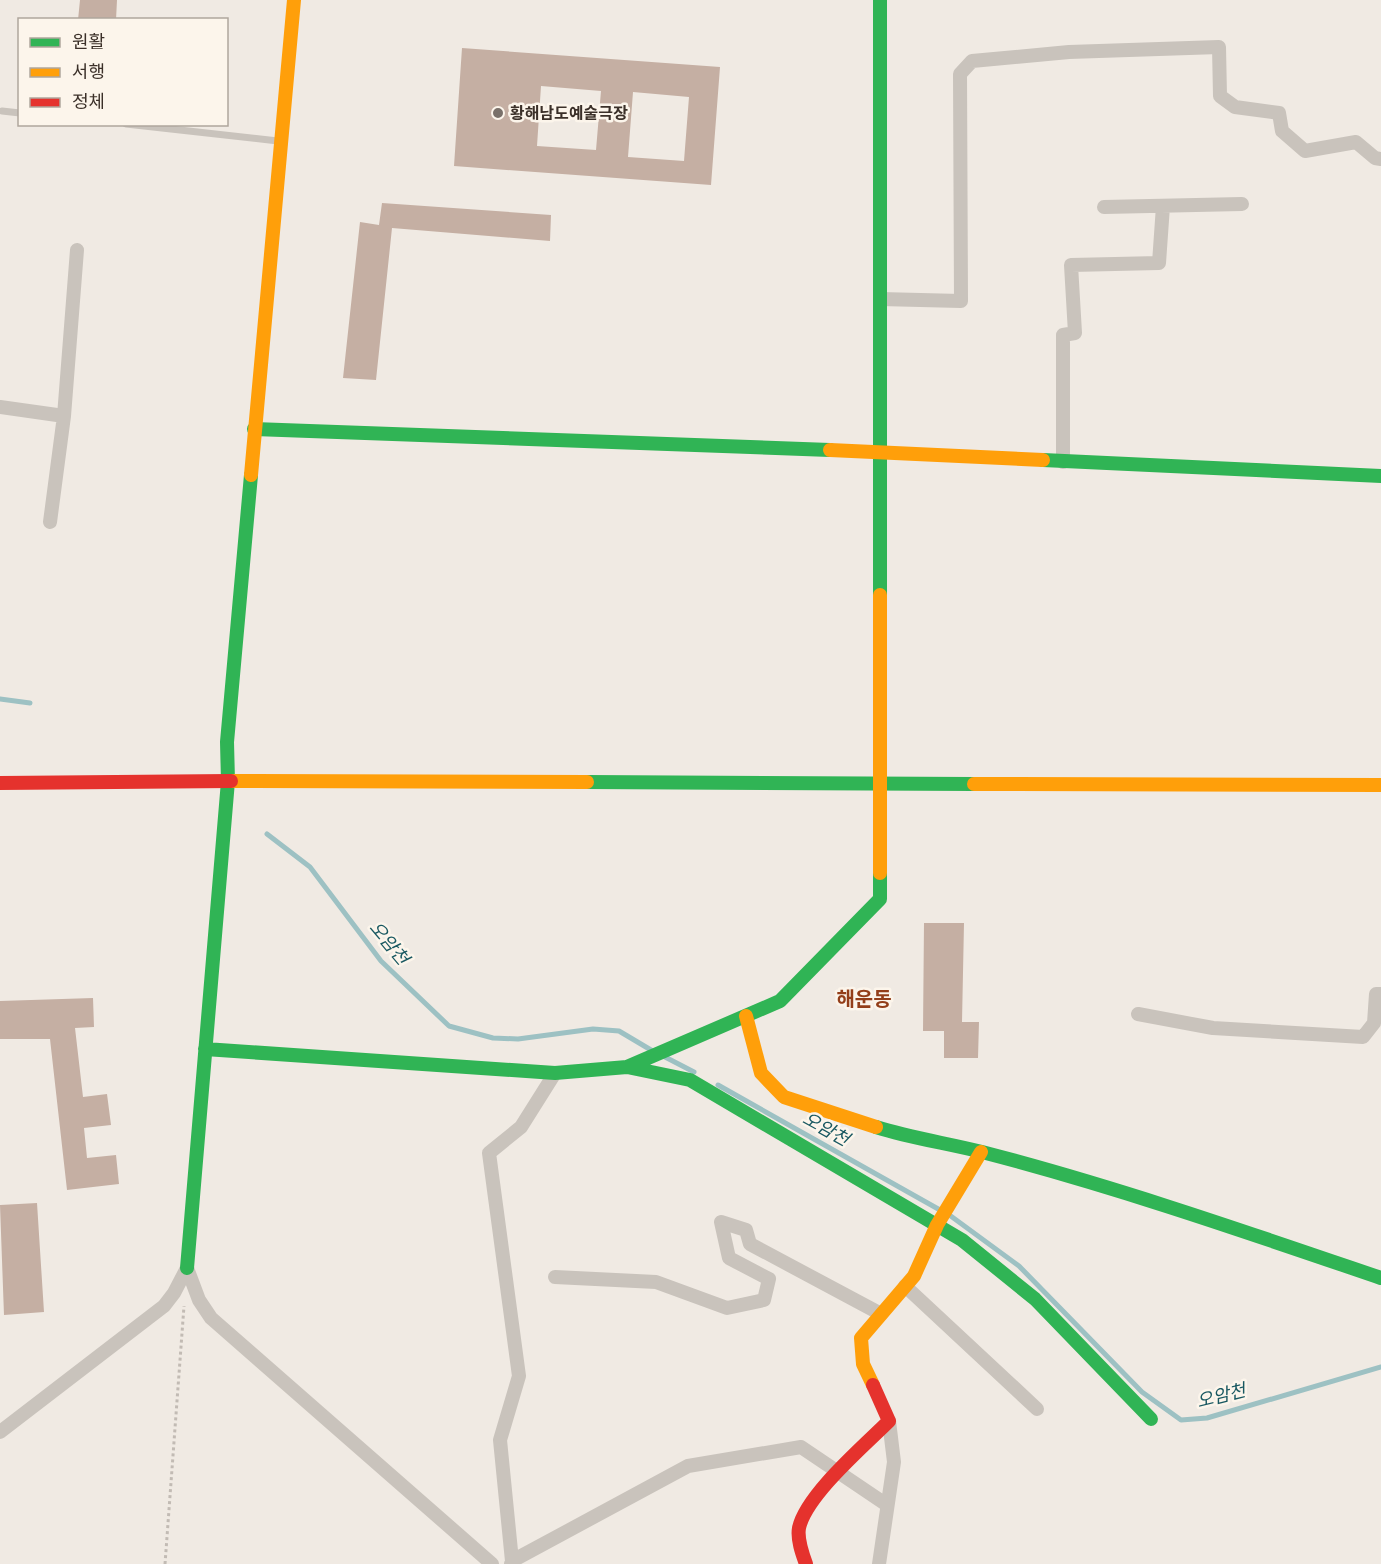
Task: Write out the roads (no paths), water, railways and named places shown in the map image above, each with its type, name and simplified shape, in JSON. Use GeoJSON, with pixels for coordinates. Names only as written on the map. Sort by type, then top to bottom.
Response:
{"type":"FeatureCollection","features":[{"type":"Feature","properties":{"kind":"street"},"geometry":{"type":"LineString","coordinates":[[0,1432],[164,1306],[174,1293],[187,1268],[228,781],[227,742],[294,0]]}},
{"type":"Feature","properties":{"kind":"street"},"geometry":{"type":"LineString","coordinates":[[627,1067],[780,1001],[880,899],[878,783],[880,0]]}},
{"type":"Feature","properties":{"kind":"street"},"geometry":{"type":"LineString","coordinates":[[880,299],[961,301],[960,74],[972,61],[1069,52],[1219,47],[1220,96],[1235,107],[1279,113],[1282,131],[1305,152],[1356,142],[1375,158],[1381,159]]}},
{"type":"Feature","properties":{"kind":"street"},"geometry":{"type":"LineString","coordinates":[[1104,207],[1242,204]]}},
{"type":"Feature","properties":{"kind":"street"},"geometry":{"type":"LineString","coordinates":[[1064,462],[1063,335],[1075,333],[1071,266],[1160,263],[1163,206]]}},
{"type":"Feature","properties":{"kind":"street"},"geometry":{"type":"LineString","coordinates":[[50,522],[64,416],[77,250]]}},
{"type":"Feature","properties":{"kind":"street"},"geometry":{"type":"LineString","coordinates":[[0,406],[64,416]]}},
{"type":"Feature","properties":{"kind":"street"},"geometry":{"type":"LineString","coordinates":[[254,429],[880,452],[1381,476]]}},
{"type":"Feature","properties":{"kind":"street"},"geometry":{"type":"LineString","coordinates":[[0,783],[228,781],[1381,785]]}},
{"type":"Feature","properties":{"kind":"street"},"geometry":{"type":"LineString","coordinates":[[1138,1014],[1213,1028],[1363,1037],[1374,1023],[1376,994],[1381,994]]}},
{"type":"Feature","properties":{"kind":"street"},"geometry":{"type":"LineString","coordinates":[[746,1016],[761,1073],[784,1097],[904,1136],[981,1152],[1226,1225],[1381,1278]]}},
{"type":"Feature","properties":{"kind":"street"},"geometry":{"type":"LineString","coordinates":[[205,1049],[555,1073],[627,1067],[690,1080],[938,1223],[962,1240],[1035,1299],[1151,1419]]}},
{"type":"Feature","properties":{"kind":"street"},"geometry":{"type":"LineString","coordinates":[[555,1073],[521,1127],[489,1153],[519,1376],[500,1440],[511,1562],[688,1466],[801,1447],[887,1505]]}},
{"type":"Feature","properties":{"kind":"street"},"geometry":{"type":"LineString","coordinates":[[879,1564],[894,1462],[889,1421],[863,1364],[861,1338],[914,1276],[938,1223],[981,1152]]}},
{"type":"Feature","properties":{"kind":"street"},"geometry":{"type":"LineString","coordinates":[[555,1277],[656,1282],[728,1308],[764,1300],[769,1279],[729,1258],[721,1222],[746,1230],[750,1244],[881,1314]]}},
{"type":"Feature","properties":{"kind":"street"},"geometry":{"type":"LineString","coordinates":[[187,1268],[199,1300],[211,1318],[492,1564]]}},
{"type":"Feature","properties":{"kind":"street"},"geometry":{"type":"LineString","coordinates":[[905,1286],[1036,1409]]}},
{"type":"Feature","properties":{"kind":"street"},"geometry":{"type":"LineString","coordinates":[[806,1564],[801,1550],[799,1526],[813,1500],[889,1421]]}},
{"type":"Feature","properties":{"kind":"lane"},"geometry":{"type":"LineString","coordinates":[[2,111],[18,113]]}},
{"type":"Feature","properties":{"kind":"lane"},"geometry":{"type":"LineString","coordinates":[[144,126],[281,141]]}},
{"type":"Feature","properties":{"kind":"waterway","name":"오암천"},"geometry":{"type":"LineString","coordinates":[[0,699],[30,703]]}},
{"type":"Feature","properties":{"kind":"waterway","name":"오암천"},"geometry":{"type":"LineString","coordinates":[[267,834],[310,867],[381,961],[449,1026],[493,1038],[518,1039],[593,1029],[619,1031],[651,1050]]}},
{"type":"Feature","properties":{"kind":"waterway","name":"오암천"},"geometry":{"type":"LineString","coordinates":[[665,1057],[694,1072]]}},
{"type":"Feature","properties":{"kind":"waterway","name":"오암천"},"geometry":{"type":"LineString","coordinates":[[718,1085],[940,1210]]}},
{"type":"Feature","properties":{"kind":"waterway","name":"오암천"},"geometry":{"type":"LineString","coordinates":[[948,1214],[1019,1266],[1142,1392],[1181,1420],[1207,1418],[1381,1367]]}},
{"type":"Feature","properties":{"kind":"place","name":"황해남도예술극장"},"geometry":{"type":"Point","coordinates":[498,113]}},
{"type":"Feature","properties":{"kind":"district","name":"해운동"},"geometry":{"type":"Point","coordinates":[864,999]}}]}
